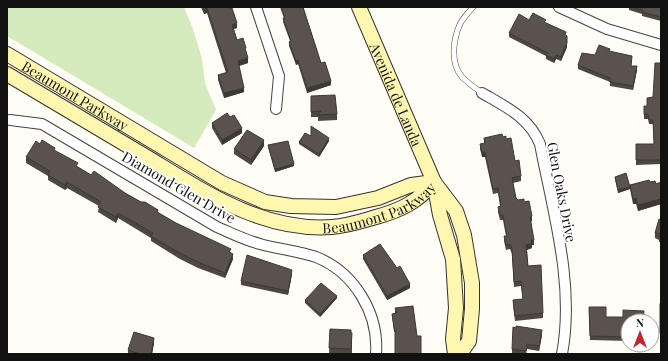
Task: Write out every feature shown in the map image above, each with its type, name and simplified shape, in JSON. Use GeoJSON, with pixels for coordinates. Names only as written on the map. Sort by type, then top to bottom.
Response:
{"type":"FeatureCollection","features":[{"type":"Feature","properties":{"kind":"street"},"geometry":{"type":"LineString","coordinates":[[256,7],[279,76],[276,109]]}},
{"type":"Feature","properties":{"kind":"street","name":"Avenida de Landa"},"geometry":{"type":"LineString","coordinates":[[359,7],[434,182],[440,215],[453,259],[456,308],[453,339],[455,354]]}},
{"type":"Feature","properties":{"kind":"street"},"geometry":{"type":"LineString","coordinates":[[559,7],[607,30],[661,45]]}},
{"type":"Feature","properties":{"kind":"street","name":"Beaumont Parkway"},"geometry":{"type":"LineString","coordinates":[[7,54],[222,183],[265,202],[291,206],[336,207],[378,198],[412,185],[434,182]]}},
{"type":"Feature","properties":{"kind":"street","name":"Beaumont Parkway"},"geometry":{"type":"LineString","coordinates":[[7,74],[214,198],[262,218],[310,227],[333,227],[359,222],[382,215],[413,202],[424,195],[434,182]]}},
{"type":"Feature","properties":{"kind":"street","name":"Glen Oaks Drive"},"geometry":{"type":"LineString","coordinates":[[482,93],[520,116],[529,124],[540,144],[566,280],[568,308],[562,354]]}},
{"type":"Feature","properties":{"kind":"street","name":"Diamond Glen Drive"},"geometry":{"type":"LineString","coordinates":[[10,120],[42,124],[217,227],[260,244],[303,253],[331,265],[344,275],[364,300],[371,314],[375,330],[376,354]]}},
{"type":"Feature","properties":{"kind":"street","name":"Avenida de Landa"},"geometry":{"type":"LineString","coordinates":[[434,182],[456,211],[469,257],[472,283],[471,330],[469,341],[460,354]]}},
{"type":"Feature","properties":{"kind":"lane","name":"Glen Oaks Drive"},"geometry":{"type":"LineString","coordinates":[[473,7],[461,23],[454,45],[455,57],[457,70],[463,78],[482,93]]}},
{"type":"Feature","properties":{"kind":"green space"},"geometry":{"type":"Polygon","coordinates":[[[7,7],[184,7],[193,29],[202,59],[205,83],[216,110],[194,148],[7,36],[7,7]]]}},
{"type":"Feature","properties":{"kind":"building"},"geometry":{"type":"Polygon","coordinates":[[[203,7],[232,8],[237,23],[232,25],[237,40],[243,38],[248,58],[238,61],[244,88],[224,93],[218,75],[228,72],[207,8],[204,10],[203,7]]]}},
{"type":"Feature","properties":{"kind":"building"},"geometry":{"type":"Polygon","coordinates":[[[281,7],[303,7],[321,63],[325,62],[331,81],[307,88],[298,60],[296,61],[289,42],[291,41],[281,7]]]}},
{"type":"Feature","properties":{"kind":"building"},"geometry":{"type":"Polygon","coordinates":[[[631,7],[661,7],[661,17],[642,12],[643,10],[631,7]]]}},
{"type":"Feature","properties":{"kind":"building"},"geometry":{"type":"Polygon","coordinates":[[[533,13],[546,20],[544,22],[566,32],[565,35],[567,36],[567,43],[561,57],[556,55],[554,59],[546,55],[548,53],[509,33],[519,14],[529,20],[533,13]]]}},
{"type":"Feature","properties":{"kind":"building"},"geometry":{"type":"Polygon","coordinates":[[[599,45],[610,49],[609,51],[632,56],[631,66],[637,66],[633,86],[610,82],[610,78],[578,65],[582,53],[595,55],[599,45]]]}},
{"type":"Feature","properties":{"kind":"building"},"geometry":{"type":"Polygon","coordinates":[[[655,63],[661,63],[661,160],[636,160],[636,144],[654,144],[653,120],[649,120],[648,114],[644,114],[644,106],[647,106],[647,98],[653,97],[655,63]]]}},
{"type":"Feature","properties":{"kind":"building"},"geometry":{"type":"Polygon","coordinates":[[[335,95],[337,114],[318,115],[321,111],[311,112],[311,96],[335,95]]]}},
{"type":"Feature","properties":{"kind":"building"},"geometry":{"type":"Polygon","coordinates":[[[227,113],[230,117],[234,115],[242,128],[222,140],[212,123],[227,113]]]}},
{"type":"Feature","properties":{"kind":"building"},"geometry":{"type":"Polygon","coordinates":[[[311,126],[329,138],[319,154],[299,142],[305,133],[311,136],[311,126]]]}},
{"type":"Feature","properties":{"kind":"building"},"geometry":{"type":"Polygon","coordinates":[[[247,130],[264,140],[251,160],[234,149],[247,130]]]}},
{"type":"Feature","properties":{"kind":"building"},"geometry":{"type":"Polygon","coordinates":[[[502,134],[503,137],[506,136],[506,139],[511,138],[515,161],[519,160],[521,176],[512,178],[516,198],[518,200],[524,199],[524,202],[529,201],[534,240],[531,240],[532,243],[526,245],[528,266],[541,265],[543,313],[515,316],[513,300],[523,299],[521,281],[514,282],[512,249],[510,244],[506,245],[504,236],[507,236],[503,215],[500,215],[498,207],[501,206],[498,188],[493,189],[485,152],[482,152],[480,144],[485,143],[484,138],[502,134]]]}},
{"type":"Feature","properties":{"kind":"building"},"geometry":{"type":"Polygon","coordinates":[[[42,140],[55,148],[54,150],[78,163],[76,166],[91,175],[94,171],[125,193],[141,202],[145,202],[158,210],[157,212],[176,223],[231,249],[229,252],[233,254],[225,273],[180,253],[151,236],[153,233],[118,213],[116,217],[98,207],[101,202],[67,182],[65,185],[48,175],[50,171],[26,157],[36,141],[40,144],[42,140]]]}},
{"type":"Feature","properties":{"kind":"building"},"geometry":{"type":"Polygon","coordinates":[[[288,141],[294,164],[275,169],[268,145],[288,141]]]}},
{"type":"Feature","properties":{"kind":"building"},"geometry":{"type":"Polygon","coordinates":[[[626,173],[630,187],[618,190],[615,177],[626,173]]]}},
{"type":"Feature","properties":{"kind":"building"},"geometry":{"type":"Polygon","coordinates":[[[649,180],[650,182],[655,181],[656,184],[661,182],[661,199],[638,205],[636,198],[633,199],[630,185],[649,180]]]}},
{"type":"Feature","properties":{"kind":"building"},"geometry":{"type":"Polygon","coordinates":[[[659,219],[661,220],[661,237],[659,236],[660,234],[655,233],[659,219]]]}},
{"type":"Feature","properties":{"kind":"building"},"geometry":{"type":"Polygon","coordinates":[[[380,244],[397,268],[400,266],[410,284],[387,296],[363,255],[380,244]]]}},
{"type":"Feature","properties":{"kind":"building"},"geometry":{"type":"Polygon","coordinates":[[[247,255],[292,270],[288,291],[241,281],[247,255]]]}},
{"type":"Feature","properties":{"kind":"building"},"geometry":{"type":"Polygon","coordinates":[[[321,283],[337,296],[320,314],[305,300],[321,283]]]}},
{"type":"Feature","properties":{"kind":"building"},"geometry":{"type":"Polygon","coordinates":[[[661,304],[661,333],[660,333],[661,304]]]}},
{"type":"Feature","properties":{"kind":"building"},"geometry":{"type":"Polygon","coordinates":[[[413,306],[417,336],[421,336],[421,354],[395,354],[395,328],[392,314],[397,313],[395,308],[413,306]]]}},
{"type":"Feature","properties":{"kind":"building"},"geometry":{"type":"Polygon","coordinates":[[[589,307],[606,307],[606,317],[620,317],[620,337],[590,336],[589,307]]]}},
{"type":"Feature","properties":{"kind":"building"},"geometry":{"type":"Polygon","coordinates":[[[623,310],[644,311],[644,313],[623,313],[623,310]]]}},
{"type":"Feature","properties":{"kind":"building"},"geometry":{"type":"Polygon","coordinates":[[[516,326],[542,330],[539,346],[527,344],[526,351],[512,349],[513,327],[516,328],[516,326]]]}},
{"type":"Feature","properties":{"kind":"building"},"geometry":{"type":"Polygon","coordinates":[[[330,329],[351,330],[351,349],[329,348],[330,329]]]}},
{"type":"Feature","properties":{"kind":"building"},"geometry":{"type":"Polygon","coordinates":[[[134,332],[154,338],[151,354],[140,354],[128,350],[134,332]]]}}]}
